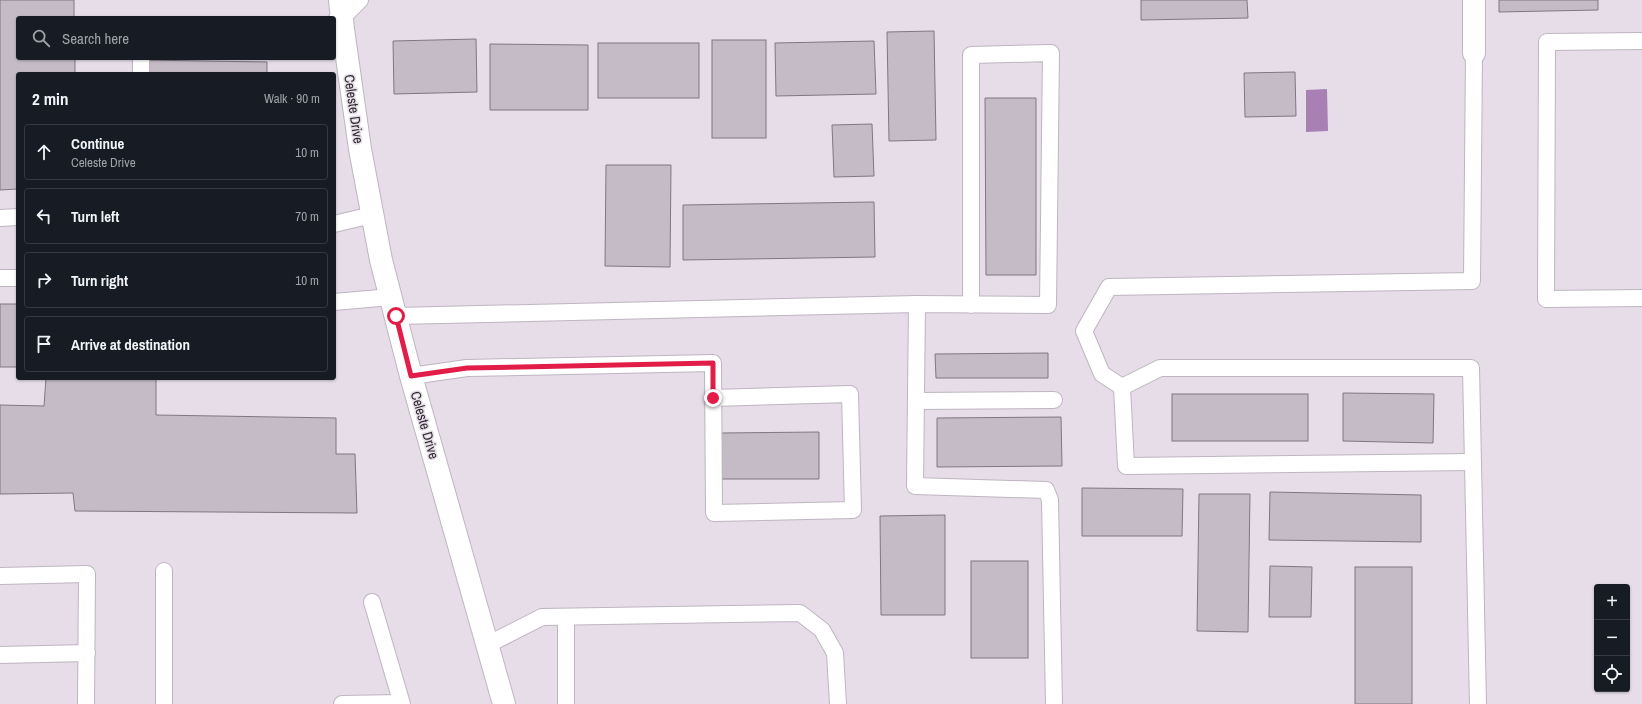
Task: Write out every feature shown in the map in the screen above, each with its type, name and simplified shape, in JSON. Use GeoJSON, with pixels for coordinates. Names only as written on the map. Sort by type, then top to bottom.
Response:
{"type":"FeatureCollection","features":[{"type":"Feature","properties":{"kind":"street"},"geometry":{"type":"LineString","coordinates":[[1474,0],[1474,53]]}},
{"type":"Feature","properties":{"kind":"street","name":"Celeste Drive"},"geometry":{"type":"LineString","coordinates":[[339,13],[360,149],[381,260],[411,376],[504,704]]}},
{"type":"Feature","properties":{"kind":"lane"},"geometry":{"type":"LineString","coordinates":[[339,13],[360,0]]}},
{"type":"Feature","properties":{"kind":"lane"},"geometry":{"type":"LineString","coordinates":[[1642,41],[1547,42],[1546,299],[1642,298]]}},
{"type":"Feature","properties":{"kind":"lane"},"geometry":{"type":"LineString","coordinates":[[336,302],[393,307],[917,304],[1048,305],[1051,53],[971,55],[971,304]]}},
{"type":"Feature","properties":{"kind":"lane"},"geometry":{"type":"LineString","coordinates":[[1122,388],[1102,374],[1084,331],[1109,287],[1472,281],[1474,53]]}},
{"type":"Feature","properties":{"kind":"lane"},"geometry":{"type":"LineString","coordinates":[[141,60],[141,72]]}},
{"type":"Feature","properties":{"kind":"lane"},"geometry":{"type":"LineString","coordinates":[[336,224],[372,215]]}},
{"type":"Feature","properties":{"kind":"lane"},"geometry":{"type":"LineString","coordinates":[[0,218],[16,217]]}},
{"type":"Feature","properties":{"kind":"lane"},"geometry":{"type":"LineString","coordinates":[[0,278],[16,278]]}},
{"type":"Feature","properties":{"kind":"lane"},"geometry":{"type":"LineString","coordinates":[[917,304],[915,486],[1046,490],[1050,500],[1054,704]]}},
{"type":"Feature","properties":{"kind":"lane"},"geometry":{"type":"LineString","coordinates":[[411,376],[467,368],[713,363],[713,398],[714,513],[853,510],[850,394],[713,398]]}},
{"type":"Feature","properties":{"kind":"lane"},"geometry":{"type":"LineString","coordinates":[[1122,388],[1160,368],[1471,368],[1478,704]]}},
{"type":"Feature","properties":{"kind":"lane"},"geometry":{"type":"LineString","coordinates":[[1122,388],[1126,466],[1473,462]]}},
{"type":"Feature","properties":{"kind":"lane"},"geometry":{"type":"LineString","coordinates":[[916,401],[1054,400]]}},
{"type":"Feature","properties":{"kind":"lane"},"geometry":{"type":"LineString","coordinates":[[164,571],[164,704]]}},
{"type":"Feature","properties":{"kind":"lane"},"geometry":{"type":"LineString","coordinates":[[0,576],[87,574],[86,704]]}},
{"type":"Feature","properties":{"kind":"lane"},"geometry":{"type":"LineString","coordinates":[[342,704],[402,703],[372,602]]}},
{"type":"Feature","properties":{"kind":"lane"},"geometry":{"type":"LineString","coordinates":[[487,645],[542,617],[800,613],[822,630],[835,653],[838,704]]}},
{"type":"Feature","properties":{"kind":"lane"},"geometry":{"type":"LineString","coordinates":[[566,617],[566,704]]}},
{"type":"Feature","properties":{"kind":"lane"},"geometry":{"type":"LineString","coordinates":[[0,655],[87,653]]}},
{"type":"Feature","properties":{"kind":"shaded area"},"geometry":{"type":"Polygon","coordinates":[[[1327,89],[1328,131],[1306,132],[1306,90],[1327,89]]]}},
{"type":"Feature","properties":{"kind":"building"},"geometry":{"type":"Polygon","coordinates":[[[0,0],[74,0],[74,16],[16,16],[16,60],[75,60],[75,72],[16,72],[16,189],[0,190],[0,0]]]}},
{"type":"Feature","properties":{"kind":"building"},"geometry":{"type":"Polygon","coordinates":[[[1141,0],[1247,0],[1248,18],[1141,20],[1141,0]]]}},
{"type":"Feature","properties":{"kind":"building"},"geometry":{"type":"Polygon","coordinates":[[[1499,0],[1598,0],[1598,10],[1499,12],[1499,0]]]}},
{"type":"Feature","properties":{"kind":"building"},"geometry":{"type":"Polygon","coordinates":[[[934,31],[936,140],[889,141],[887,32],[934,31]]]}},
{"type":"Feature","properties":{"kind":"building"},"geometry":{"type":"Polygon","coordinates":[[[476,39],[477,92],[394,94],[393,41],[476,39]]]}},
{"type":"Feature","properties":{"kind":"building"},"geometry":{"type":"Polygon","coordinates":[[[712,40],[766,40],[766,138],[712,138],[712,40]]]}},
{"type":"Feature","properties":{"kind":"building"},"geometry":{"type":"Polygon","coordinates":[[[874,41],[876,94],[776,96],[775,43],[874,41]]]}},
{"type":"Feature","properties":{"kind":"building"},"geometry":{"type":"Polygon","coordinates":[[[598,43],[699,43],[699,98],[598,98],[598,43]]]}},
{"type":"Feature","properties":{"kind":"building"},"geometry":{"type":"Polygon","coordinates":[[[490,44],[588,45],[588,110],[490,110],[490,44]]]}},
{"type":"Feature","properties":{"kind":"building"},"geometry":{"type":"Polygon","coordinates":[[[143,60],[267,62],[267,72],[142,72],[143,60]]]}},
{"type":"Feature","properties":{"kind":"building"},"geometry":{"type":"Polygon","coordinates":[[[1295,72],[1296,116],[1245,117],[1244,73],[1295,72]]]}},
{"type":"Feature","properties":{"kind":"building"},"geometry":{"type":"Polygon","coordinates":[[[985,98],[1036,98],[1036,275],[986,275],[985,98]]]}},
{"type":"Feature","properties":{"kind":"building"},"geometry":{"type":"Polygon","coordinates":[[[872,124],[874,176],[834,177],[832,125],[872,124]]]}},
{"type":"Feature","properties":{"kind":"building"},"geometry":{"type":"Polygon","coordinates":[[[606,165],[671,165],[670,267],[605,266],[606,165]]]}},
{"type":"Feature","properties":{"kind":"building"},"geometry":{"type":"Polygon","coordinates":[[[874,202],[875,257],[683,260],[683,205],[874,202]]]}},
{"type":"Feature","properties":{"kind":"building"},"geometry":{"type":"Polygon","coordinates":[[[0,304],[16,304],[16,367],[0,367],[0,304]]]}},
{"type":"Feature","properties":{"kind":"building"},"geometry":{"type":"Polygon","coordinates":[[[1048,353],[1048,378],[936,378],[935,354],[1048,353]]]}},
{"type":"Feature","properties":{"kind":"building"},"geometry":{"type":"Polygon","coordinates":[[[46,380],[156,380],[156,415],[336,418],[336,454],[355,454],[357,513],[75,511],[73,493],[0,494],[0,405],[44,406],[46,380]]]}},
{"type":"Feature","properties":{"kind":"building"},"geometry":{"type":"Polygon","coordinates":[[[1343,393],[1434,394],[1433,443],[1343,441],[1343,393]]]}},
{"type":"Feature","properties":{"kind":"building"},"geometry":{"type":"Polygon","coordinates":[[[1172,394],[1308,394],[1308,441],[1172,441],[1172,394]]]}},
{"type":"Feature","properties":{"kind":"building"},"geometry":{"type":"Polygon","coordinates":[[[1061,417],[1062,466],[937,467],[937,418],[1061,417]]]}},
{"type":"Feature","properties":{"kind":"building"},"geometry":{"type":"Polygon","coordinates":[[[819,432],[819,479],[721,479],[721,433],[819,432]]]}},
{"type":"Feature","properties":{"kind":"building"},"geometry":{"type":"Polygon","coordinates":[[[1082,488],[1183,489],[1182,536],[1082,536],[1082,488]]]}},
{"type":"Feature","properties":{"kind":"building"},"geometry":{"type":"Polygon","coordinates":[[[1270,492],[1421,495],[1421,542],[1269,540],[1270,492]]]}},
{"type":"Feature","properties":{"kind":"building"},"geometry":{"type":"Polygon","coordinates":[[[1199,494],[1250,494],[1248,632],[1197,631],[1199,494]]]}},
{"type":"Feature","properties":{"kind":"building"},"geometry":{"type":"Polygon","coordinates":[[[945,515],[945,615],[881,615],[880,516],[945,515]]]}},
{"type":"Feature","properties":{"kind":"building"},"geometry":{"type":"Polygon","coordinates":[[[971,561],[1028,561],[1028,658],[971,658],[971,561]]]}},
{"type":"Feature","properties":{"kind":"building"},"geometry":{"type":"Polygon","coordinates":[[[1270,566],[1312,567],[1311,617],[1269,617],[1270,566]]]}},
{"type":"Feature","properties":{"kind":"building"},"geometry":{"type":"Polygon","coordinates":[[[1355,567],[1412,567],[1412,704],[1355,704],[1355,567]]]}},
{"type":"Feature","properties":{"kind":"route"},"geometry":{"type":"LineString","coordinates":[[396,316],[411,376],[467,368],[713,363],[713,398]]}}]}
